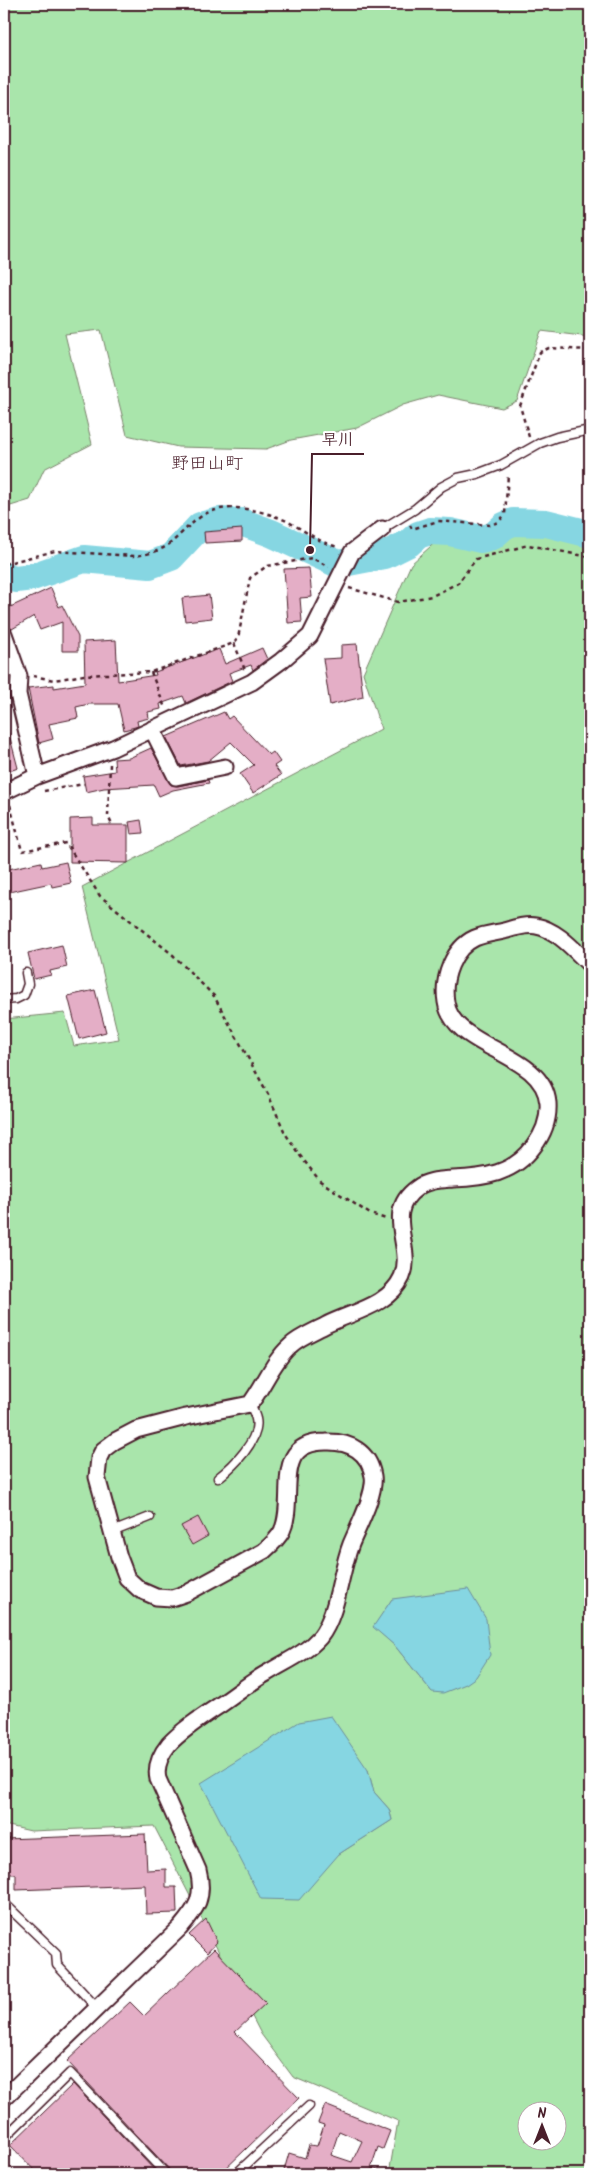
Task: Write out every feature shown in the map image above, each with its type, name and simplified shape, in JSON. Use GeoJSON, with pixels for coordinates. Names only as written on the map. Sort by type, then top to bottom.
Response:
{"type":"FeatureCollection","features":[{"type":"Feature","properties":{"kind":"street"},"geometry":{"type":"LineString","coordinates":[[7,798],[38,776],[108,750],[170,721],[252,682],[282,661],[310,636],[353,550],[382,529]]}},
{"type":"Feature","properties":{"kind":"street"},"geometry":{"type":"LineString","coordinates":[[4,634],[19,676],[18,694],[38,776]]}},
{"type":"Feature","properties":{"kind":"street"},"geometry":{"type":"LineString","coordinates":[[152,729],[176,778],[225,767]]}},
{"type":"Feature","properties":{"kind":"street"},"geometry":{"type":"LineString","coordinates":[[4,2098],[180,1928],[193,1913],[200,1899],[202,1884],[156,1769],[169,1744],[266,1673],[308,1650],[322,1634],[332,1613],[345,1560],[374,1480],[371,1465],[363,1453],[338,1441],[308,1445],[296,1454],[289,1465],[286,1515],[282,1531],[274,1542],[264,1550],[187,1593],[172,1598],[156,1597],[140,1590],[127,1578],[97,1477],[99,1458],[103,1450],[136,1430],[186,1417],[250,1404],[290,1345],[327,1324],[378,1303],[402,1277],[405,1257],[400,1222],[401,1209],[408,1195],[418,1186],[436,1180],[491,1176],[516,1164],[534,1147],[547,1119],[547,1095],[542,1084],[531,1072],[514,1060],[478,1041],[454,1021],[446,1004],[445,992],[451,963],[460,949],[475,938],[523,926],[536,926],[560,938],[590,965]]}},
{"type":"Feature","properties":{"kind":"lane"},"geometry":{"type":"LineString","coordinates":[[382,529],[415,509],[441,487],[458,478],[477,474],[509,461],[557,436],[590,430]]}},
{"type":"Feature","properties":{"kind":"lane"},"geometry":{"type":"LineString","coordinates":[[4,1000],[16,999],[24,995],[28,984],[26,974]]}},
{"type":"Feature","properties":{"kind":"lane"},"geometry":{"type":"LineString","coordinates":[[218,1478],[237,1464],[251,1442],[257,1421],[250,1404]]}},
{"type":"Feature","properties":{"kind":"lane"},"geometry":{"type":"LineString","coordinates":[[112,1532],[150,1517]]}},
{"type":"Feature","properties":{"kind":"lane"},"geometry":{"type":"LineString","coordinates":[[4,1902],[56,1953],[56,1965],[97,2008]]}},
{"type":"Feature","properties":{"kind":"lane"},"geometry":{"type":"LineString","coordinates":[[4,2138],[70,2074],[166,2174]]}},
{"type":"Feature","properties":{"kind":"lane"},"geometry":{"type":"LineString","coordinates":[[236,2174],[309,2106]]}},
{"type":"Feature","properties":{"kind":"path"},"geometry":{"type":"LineString","coordinates":[[532,448],[520,406],[540,352],[549,348],[590,350]]}},
{"type":"Feature","properties":{"kind":"path"},"geometry":{"type":"LineString","coordinates":[[402,516],[412,528],[438,521],[490,525],[499,522],[505,514],[509,461]]}},
{"type":"Feature","properties":{"kind":"path"},"geometry":{"type":"LineString","coordinates":[[4,564],[55,551],[135,556],[145,554],[168,547],[200,517],[210,512],[227,508],[244,509],[281,518],[329,545],[353,550]]}},
{"type":"Feature","properties":{"kind":"path"},"geometry":{"type":"LineString","coordinates":[[19,676],[54,680],[84,675],[152,672],[234,643],[238,638],[250,578],[267,566],[312,558],[341,574],[350,589],[398,602],[432,596],[458,583],[476,559],[528,545],[590,557]]}},
{"type":"Feature","properties":{"kind":"path"},"geometry":{"type":"LineString","coordinates":[[234,643],[252,682]]}},
{"type":"Feature","properties":{"kind":"path"},"geometry":{"type":"LineString","coordinates":[[152,672],[170,721]]}},
{"type":"Feature","properties":{"kind":"path"},"geometry":{"type":"LineString","coordinates":[[108,750],[111,770],[108,816],[112,825]]}},
{"type":"Feature","properties":{"kind":"path"},"geometry":{"type":"LineString","coordinates":[[7,798],[22,851],[66,843],[100,896],[173,954],[214,996],[268,1094],[286,1133],[298,1153],[320,1181],[370,1214],[400,1222]]}},
{"type":"Feature","properties":{"kind":"green space"},"geometry":{"type":"Polygon","coordinates":[[[4,4],[590,4],[590,337],[541,331],[517,401],[502,408],[438,395],[403,405],[357,428],[291,440],[266,449],[178,447],[127,435],[101,330],[65,334],[92,444],[44,469],[30,500],[4,508],[4,4]]]}},
{"type":"Feature","properties":{"kind":"green space"},"geometry":{"type":"Polygon","coordinates":[[[507,518],[590,532],[590,2174],[389,2174],[398,2121],[293,2077],[261,2034],[154,1826],[31,1831],[4,1825],[4,1019],[65,1013],[74,1046],[119,1039],[82,887],[381,729],[363,673],[411,564],[440,538],[507,518]],[[392,1599],[374,1627],[395,1646],[432,1692],[392,1599]],[[368,1770],[339,1854],[392,1820],[389,1809],[374,1792],[368,1770]]]}},
{"type":"Feature","properties":{"kind":"water"},"geometry":{"type":"Polygon","coordinates":[[[468,1589],[486,1619],[490,1655],[476,1677],[466,1684],[443,1693],[432,1692],[395,1646],[373,1627],[392,1599],[468,1589]]]}},
{"type":"Feature","properties":{"kind":"water"},"geometry":{"type":"Polygon","coordinates":[[[331,1716],[368,1770],[374,1792],[389,1809],[392,1820],[339,1854],[299,1900],[261,1899],[201,1783],[299,1722],[331,1716]]]}},
{"type":"Feature","properties":{"kind":"building"},"geometry":{"type":"Polygon","coordinates":[[[242,529],[242,541],[205,543],[204,532],[242,529]]]}},
{"type":"Feature","properties":{"kind":"building"},"geometry":{"type":"Polygon","coordinates":[[[309,568],[312,597],[300,598],[302,622],[288,623],[284,569],[309,568]]]}},
{"type":"Feature","properties":{"kind":"building"},"geometry":{"type":"Polygon","coordinates":[[[51,588],[59,607],[62,605],[78,637],[78,651],[62,651],[62,622],[40,630],[34,616],[12,629],[4,625],[4,610],[51,588]]]}},
{"type":"Feature","properties":{"kind":"building"},"geometry":{"type":"Polygon","coordinates":[[[209,595],[212,618],[185,621],[182,598],[209,595]]]}},
{"type":"Feature","properties":{"kind":"building"},"geometry":{"type":"Polygon","coordinates":[[[116,640],[118,681],[156,675],[155,672],[219,649],[225,664],[262,648],[267,659],[253,670],[251,665],[229,673],[232,681],[186,703],[183,696],[160,704],[161,709],[148,712],[149,718],[137,721],[138,726],[124,730],[118,704],[89,704],[76,707],[78,718],[49,724],[53,739],[39,743],[28,688],[54,685],[54,688],[85,683],[84,642],[116,640]]]}},
{"type":"Feature","properties":{"kind":"building"},"geometry":{"type":"Polygon","coordinates":[[[357,644],[363,697],[330,705],[323,659],[341,658],[341,645],[357,644]]]}},
{"type":"Feature","properties":{"kind":"building"},"geometry":{"type":"Polygon","coordinates":[[[224,712],[228,719],[232,716],[269,755],[273,752],[280,762],[274,766],[281,775],[253,793],[240,774],[254,765],[231,742],[208,761],[181,766],[166,737],[224,712]]]}},
{"type":"Feature","properties":{"kind":"building"},"geometry":{"type":"Polygon","coordinates":[[[8,730],[18,768],[4,773],[4,731],[8,730]]]}},
{"type":"Feature","properties":{"kind":"building"},"geometry":{"type":"Polygon","coordinates":[[[151,748],[171,785],[178,786],[208,780],[209,783],[173,790],[159,796],[154,785],[104,788],[86,792],[83,776],[115,771],[114,759],[129,758],[151,748]]]}},
{"type":"Feature","properties":{"kind":"building"},"geometry":{"type":"Polygon","coordinates":[[[93,818],[93,825],[128,825],[128,863],[70,862],[70,819],[93,818]]]}},
{"type":"Feature","properties":{"kind":"building"},"geometry":{"type":"Polygon","coordinates":[[[141,820],[143,833],[131,834],[129,822],[141,820]]]}},
{"type":"Feature","properties":{"kind":"building"},"geometry":{"type":"Polygon","coordinates":[[[41,862],[42,867],[66,862],[71,883],[52,887],[51,883],[4,893],[4,870],[41,862]]]}},
{"type":"Feature","properties":{"kind":"building"},"geometry":{"type":"Polygon","coordinates":[[[62,945],[67,967],[50,971],[51,975],[34,979],[28,953],[62,945]]]}},
{"type":"Feature","properties":{"kind":"building"},"geometry":{"type":"Polygon","coordinates":[[[95,990],[106,1032],[79,1039],[68,996],[95,990]]]}},
{"type":"Feature","properties":{"kind":"building"},"geometry":{"type":"Polygon","coordinates":[[[198,1517],[208,1536],[192,1545],[181,1526],[198,1517]]]}},
{"type":"Feature","properties":{"kind":"building"},"geometry":{"type":"Polygon","coordinates":[[[145,1834],[147,1870],[166,1869],[166,1887],[176,1887],[177,1913],[146,1914],[145,1885],[16,1890],[16,1874],[4,1874],[4,1839],[145,1834]]]}},
{"type":"Feature","properties":{"kind":"building"},"geometry":{"type":"Polygon","coordinates":[[[206,1919],[217,1942],[207,1953],[189,1935],[206,1919]]]}},
{"type":"Feature","properties":{"kind":"building"},"geometry":{"type":"Polygon","coordinates":[[[214,1949],[266,2003],[235,2032],[299,2098],[220,2174],[171,2174],[170,2170],[67,2061],[130,2002],[144,2016],[214,1949]]]}},
{"type":"Feature","properties":{"kind":"building"},"geometry":{"type":"Polygon","coordinates":[[[73,2084],[158,2174],[38,2174],[10,2145],[73,2084]]]}},
{"type":"Feature","properties":{"kind":"building"},"geometry":{"type":"Polygon","coordinates":[[[325,2105],[390,2131],[383,2149],[378,2147],[371,2168],[383,2171],[382,2174],[283,2174],[289,2153],[305,2158],[309,2145],[317,2146],[324,2125],[318,2123],[325,2105]],[[339,2131],[331,2155],[352,2162],[362,2141],[339,2131]]]}},
{"type":"Feature","properties":{"kind":"waterway"},"geometry":{"type":"LineString","coordinates":[[4,576],[16,579],[32,577],[84,559],[150,565],[171,557],[200,526],[219,521],[241,522],[271,533],[338,564],[385,555],[409,543],[418,535],[430,531],[450,532],[481,539],[493,536],[504,526],[513,522],[546,523],[590,534]]}},
{"type":"Feature","properties":{"kind":"place","name":"早川"},"geometry":{"type":"Point","coordinates":[310,550]}},
{"type":"Feature","properties":{"kind":"district","name":"野田山町"},"geometry":{"type":"Point","coordinates":[207,464]}}]}
